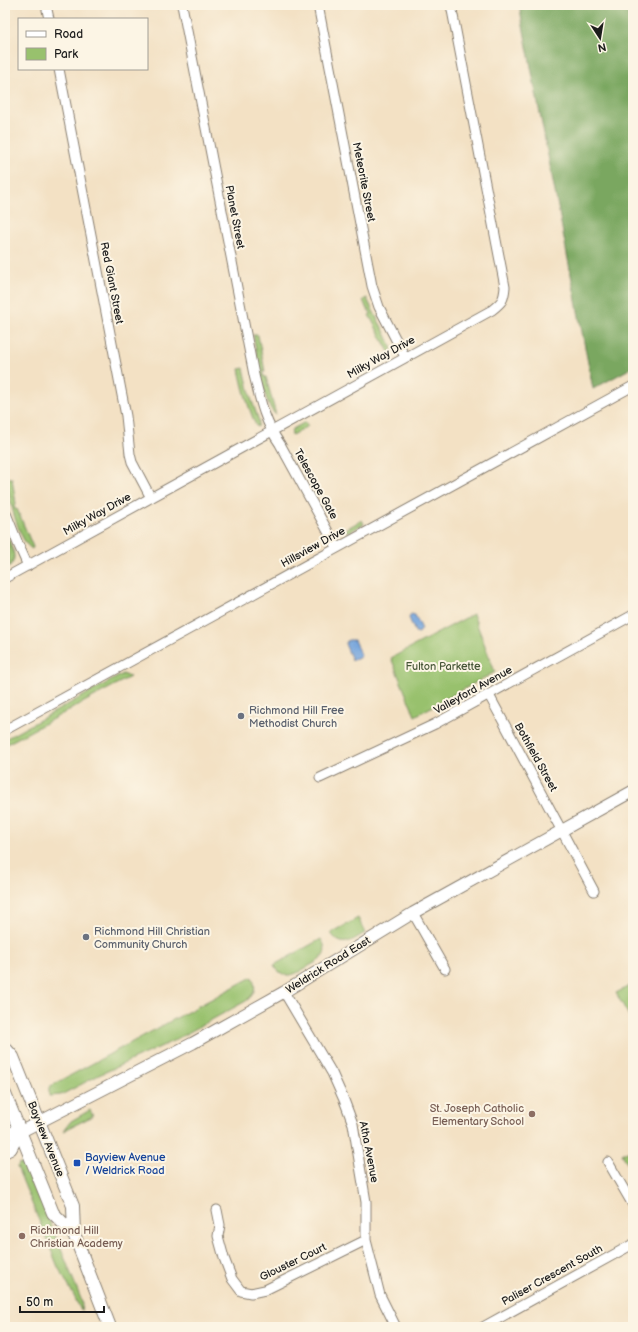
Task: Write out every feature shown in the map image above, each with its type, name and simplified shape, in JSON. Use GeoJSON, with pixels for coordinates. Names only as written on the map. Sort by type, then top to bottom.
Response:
{"type":"FeatureCollection","features":[{"type":"Feature","properties":{"kind":"main road","name":"Bayview Avenue"},"geometry":{"type":"LineString","coordinates":[[5,1048],[13,1057],[73,1206],[74,1234],[110,1327]]}},
{"type":"Feature","properties":{"kind":"main road","name":"Bayview Avenue"},"geometry":{"type":"LineString","coordinates":[[5,1094],[53,1213],[74,1234]]}},
{"type":"Feature","properties":{"kind":"street"},"geometry":{"type":"LineString","coordinates":[[46,5],[49,18]]}},
{"type":"Feature","properties":{"kind":"street","name":"Planet Street"},"geometry":{"type":"LineString","coordinates":[[182,5],[254,375],[264,414],[272,432]]}},
{"type":"Feature","properties":{"kind":"street","name":"Meteorite Street"},"geometry":{"type":"LineString","coordinates":[[318,5],[372,286],[379,307],[405,357]]}},
{"type":"Feature","properties":{"kind":"street","name":"Milky Way Drive"},"geometry":{"type":"LineString","coordinates":[[5,578],[492,310],[499,304],[504,297],[505,288],[451,5]]}},
{"type":"Feature","properties":{"kind":"street","name":"Red Giant Street"},"geometry":{"type":"LineString","coordinates":[[58,70],[126,416],[130,454],[151,498]]}},
{"type":"Feature","properties":{"kind":"street","name":"Hillsview Drive"},"geometry":{"type":"LineString","coordinates":[[5,730],[633,386]]}},
{"type":"Feature","properties":{"kind":"street","name":"Telescope Gate"},"geometry":{"type":"LineString","coordinates":[[272,432],[337,548]]}},
{"type":"Feature","properties":{"kind":"street"},"geometry":{"type":"LineString","coordinates":[[5,511],[18,546],[28,566]]}},
{"type":"Feature","properties":{"kind":"street","name":"Valleyford Avenue"},"geometry":{"type":"LineString","coordinates":[[320,778],[435,724],[633,615]]}},
{"type":"Feature","properties":{"kind":"street","name":"Bothfield Street"},"geometry":{"type":"LineString","coordinates":[[489,695],[594,891]]}},
{"type":"Feature","properties":{"kind":"street","name":"Weldrick Road East"},"geometry":{"type":"LineString","coordinates":[[5,1133],[20,1132],[193,1043],[284,992],[413,913],[633,791]]}},
{"type":"Feature","properties":{"kind":"street"},"geometry":{"type":"LineString","coordinates":[[413,913],[445,969]]}},
{"type":"Feature","properties":{"kind":"street","name":"Atha Avenue"},"geometry":{"type":"LineString","coordinates":[[284,992],[332,1073],[353,1124],[366,1202],[366,1240],[380,1295],[396,1327]]}},
{"type":"Feature","properties":{"kind":"street"},"geometry":{"type":"LineString","coordinates":[[5,1152],[11,1149],[20,1132]]}},
{"type":"Feature","properties":{"kind":"street"},"geometry":{"type":"LineString","coordinates":[[608,1162],[633,1205]]}},
{"type":"Feature","properties":{"kind":"street","name":"Glouster Court"},"geometry":{"type":"LineString","coordinates":[[217,1210],[220,1225],[218,1236],[224,1258],[232,1279],[241,1291],[251,1293],[265,1290],[366,1240]]}},
{"type":"Feature","properties":{"kind":"street","name":"Paliser Crescent South"},"geometry":{"type":"LineString","coordinates":[[483,1327],[633,1244]]}},
{"type":"Feature","properties":{"kind":"green space"},"geometry":{"type":"Polygon","coordinates":[[[519,5],[626,5],[633,37],[633,367],[593,389],[519,5]]]}},
{"type":"Feature","properties":{"kind":"green space"},"geometry":{"type":"Polygon","coordinates":[[[367,298],[389,341],[392,352],[389,352],[369,315],[371,314],[369,310],[367,310],[363,300],[367,298]]]}},
{"type":"Feature","properties":{"kind":"green space"},"geometry":{"type":"Polygon","coordinates":[[[253,335],[258,335],[265,372],[263,372],[264,377],[266,377],[276,415],[271,410],[267,401],[253,335]]]}},
{"type":"Feature","properties":{"kind":"green space"},"geometry":{"type":"Polygon","coordinates":[[[244,368],[251,398],[259,421],[258,427],[256,426],[242,384],[239,369],[244,368]]]}},
{"type":"Feature","properties":{"kind":"green space"},"geometry":{"type":"Polygon","coordinates":[[[305,422],[308,426],[292,435],[291,430],[305,422]]]}},
{"type":"Feature","properties":{"kind":"green space"},"geometry":{"type":"Polygon","coordinates":[[[7,478],[12,478],[16,504],[14,505],[15,509],[17,509],[33,547],[32,549],[22,537],[18,528],[9,495],[7,478]]]}},
{"type":"Feature","properties":{"kind":"green space"},"geometry":{"type":"Polygon","coordinates":[[[362,520],[364,524],[349,532],[344,530],[362,520]]]}},
{"type":"Feature","properties":{"kind":"green space"},"geometry":{"type":"Polygon","coordinates":[[[5,532],[14,555],[14,559],[9,567],[8,543],[5,532]]]}},
{"type":"Feature","properties":{"kind":"green space","name":"Fulton Parkette"},"geometry":{"type":"Polygon","coordinates":[[[473,614],[495,672],[415,716],[391,658],[473,614]]]}},
{"type":"Feature","properties":{"kind":"green space"},"geometry":{"type":"Polygon","coordinates":[[[123,674],[130,677],[5,745],[5,739],[123,674]]]}},
{"type":"Feature","properties":{"kind":"green space"},"geometry":{"type":"Polygon","coordinates":[[[358,918],[365,933],[351,941],[339,941],[331,933],[358,918]]]}},
{"type":"Feature","properties":{"kind":"green space"},"geometry":{"type":"Polygon","coordinates":[[[321,939],[325,948],[322,958],[299,972],[286,975],[278,970],[274,965],[321,939]]]}},
{"type":"Feature","properties":{"kind":"green space"},"geometry":{"type":"Polygon","coordinates":[[[252,977],[255,988],[251,996],[246,1001],[173,1041],[99,1075],[61,1095],[49,1096],[49,1087],[252,977]]]}},
{"type":"Feature","properties":{"kind":"green space"},"geometry":{"type":"Polygon","coordinates":[[[633,984],[633,1023],[616,993],[633,984]]]}},
{"type":"Feature","properties":{"kind":"green space"},"geometry":{"type":"Polygon","coordinates":[[[90,1110],[93,1116],[63,1131],[71,1121],[90,1110]]]}},
{"type":"Feature","properties":{"kind":"green space"},"geometry":{"type":"Polygon","coordinates":[[[633,1148],[633,1174],[622,1154],[633,1148]]]}},
{"type":"Feature","properties":{"kind":"green space"},"geometry":{"type":"Polygon","coordinates":[[[20,1163],[24,1165],[31,1174],[81,1299],[81,1311],[58,1267],[17,1167],[20,1163]]]}},
{"type":"Feature","properties":{"kind":"water"},"geometry":{"type":"Polygon","coordinates":[[[411,614],[415,615],[422,629],[419,633],[415,632],[409,618],[411,614]]]}},
{"type":"Feature","properties":{"kind":"water"},"geometry":{"type":"Polygon","coordinates":[[[348,640],[354,640],[361,656],[357,659],[352,660],[345,644],[348,640]]]}},
{"type":"Feature","properties":{"kind":"place","name":"Richmond Hill Free Methodist Church"},"geometry":{"type":"Point","coordinates":[241,716]}},
{"type":"Feature","properties":{"kind":"place","name":"Richmond Hill Christian Community Church"},"geometry":{"type":"Point","coordinates":[86,937]}},
{"type":"Feature","properties":{"kind":"place","name":"St. Joseph Catholic Elementary School"},"geometry":{"type":"Point","coordinates":[532,1114]}},
{"type":"Feature","properties":{"kind":"place","name":"Bayview Avenue / Weldrick Road"},"geometry":{"type":"Point","coordinates":[77,1163]}},
{"type":"Feature","properties":{"kind":"place","name":"Richmond Hill Christian Academy"},"geometry":{"type":"Point","coordinates":[22,1236]}}]}
